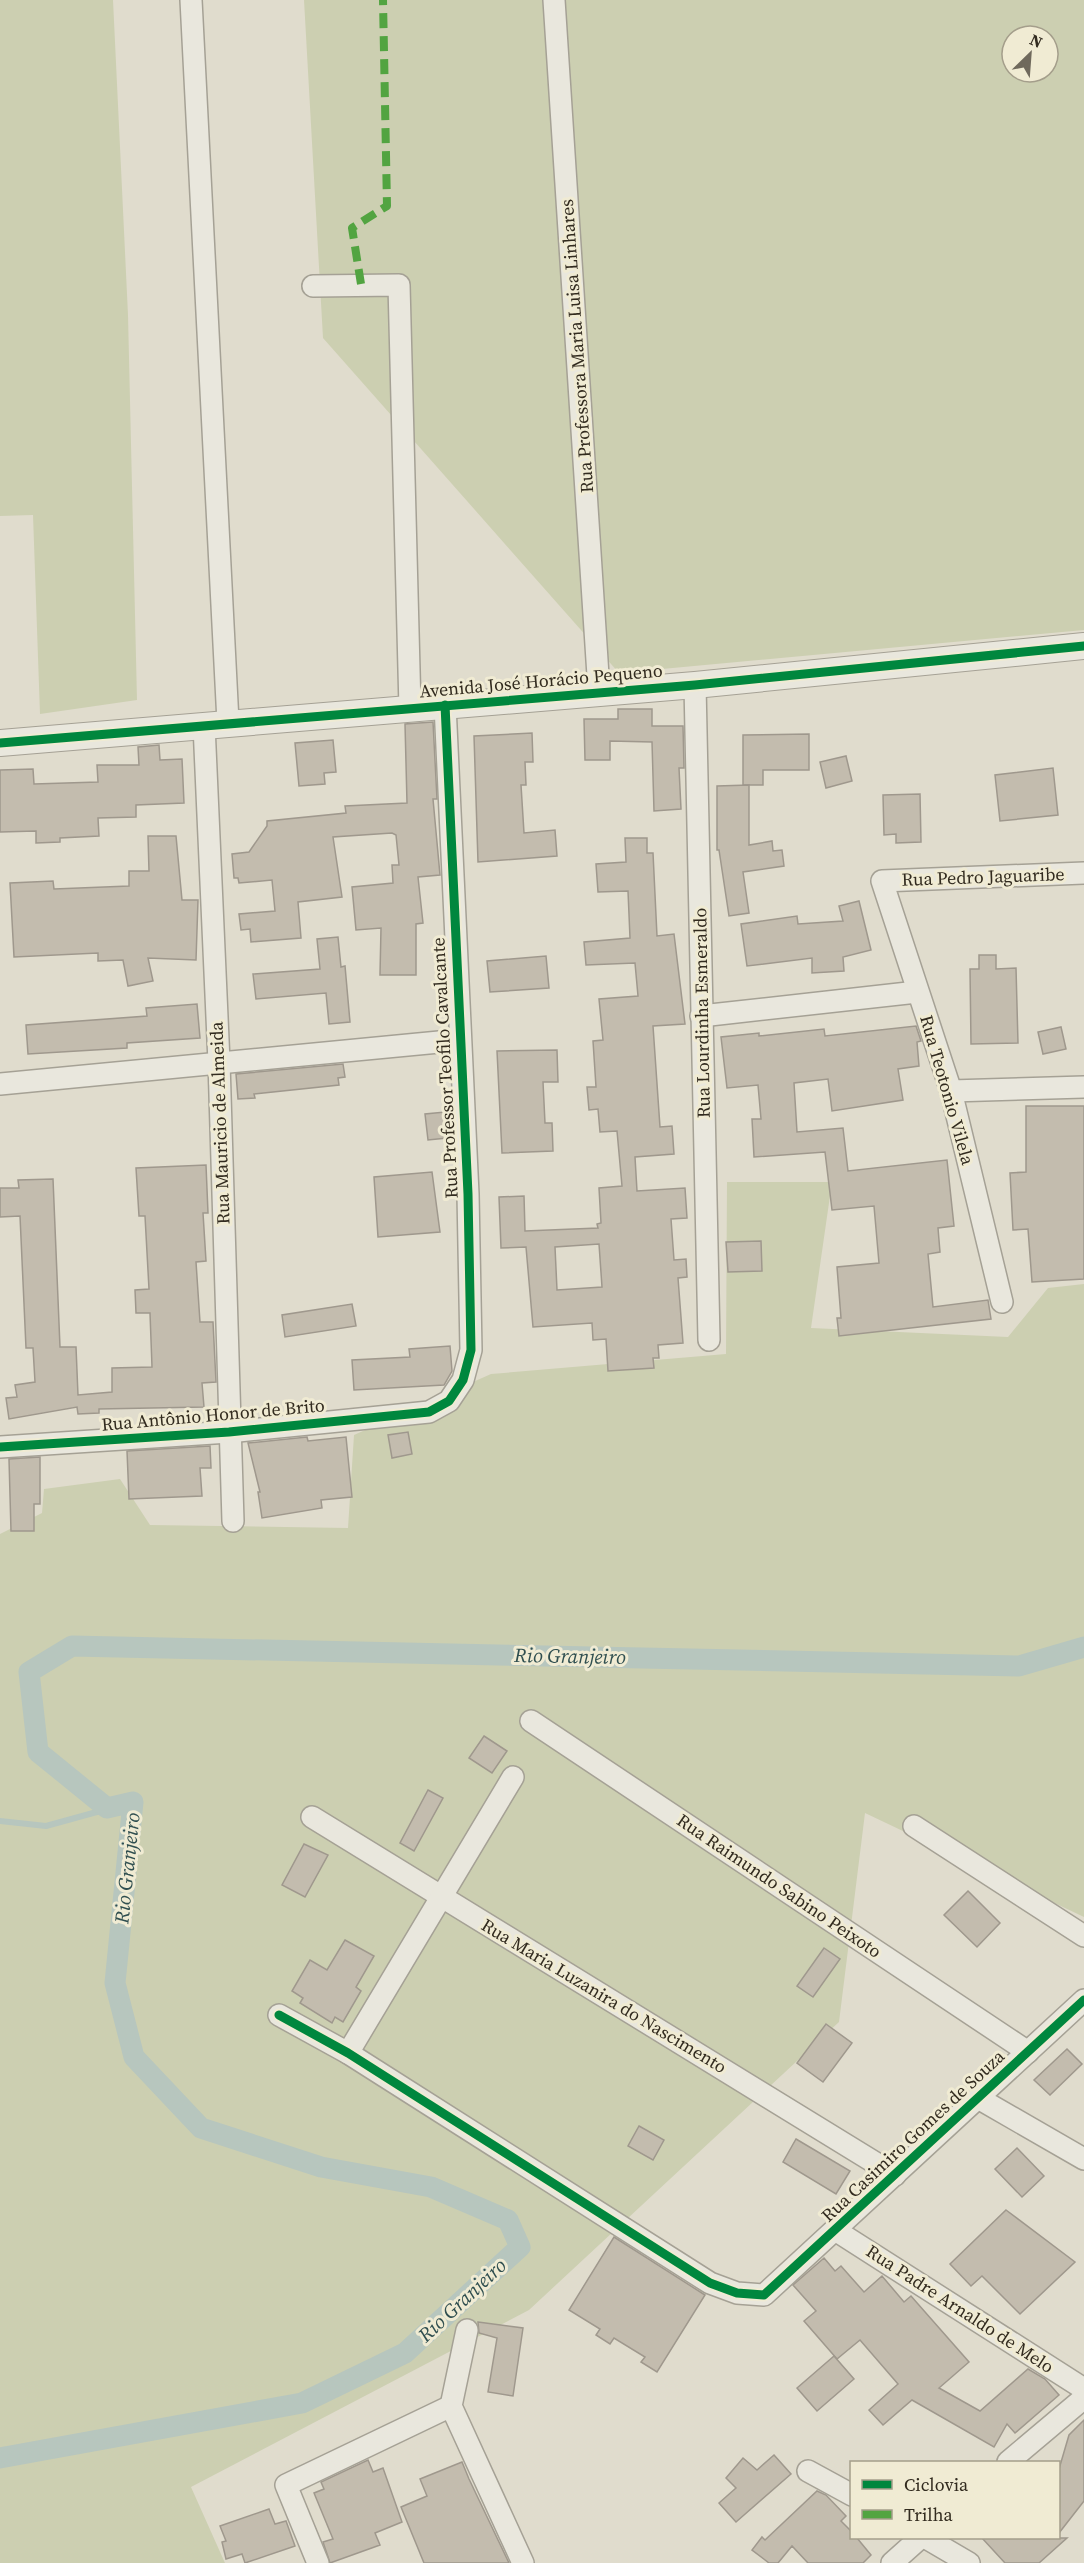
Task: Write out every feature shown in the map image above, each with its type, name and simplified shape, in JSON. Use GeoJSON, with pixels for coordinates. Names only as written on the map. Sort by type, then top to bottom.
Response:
{"type":"FeatureCollection","features":[{"type":"Feature","properties":{"kind":"street","name":"Rua Mauricio de Almeida"},"geometry":{"type":"LineString","coordinates":[[191,0],[216,724],[219,1062],[233,1521]]}},
{"type":"Feature","properties":{"kind":"street","name":"Rua Professora Maria Luisa Linhares"},"geometry":{"type":"LineString","coordinates":[[554,0],[599,692]]}},
{"type":"Feature","properties":{"kind":"street"},"geometry":{"type":"LineString","coordinates":[[313,286],[399,285],[410,708]]}},
{"type":"Feature","properties":{"kind":"street","name":"Avenida José Horácio Pequeno"},"geometry":{"type":"LineString","coordinates":[[0,743],[599,692],[695,686],[1084,646]]}},
{"type":"Feature","properties":{"kind":"street","name":"Rua Lourdinha Esmeraldo"},"geometry":{"type":"LineString","coordinates":[[695,686],[709,1340]]}},
{"type":"Feature","properties":{"kind":"street","name":"Rua Professor Teofilo Cavalcante"},"geometry":{"type":"LineString","coordinates":[[429,1412],[449,1401],[463,1380],[471,1350],[468,1194],[445,705]]}},
{"type":"Feature","properties":{"kind":"street","name":"Rua Pedro Jaguaribe"},"geometry":{"type":"LineString","coordinates":[[882,881],[1084,873]]}},
{"type":"Feature","properties":{"kind":"street","name":"Rua Teotonio Vilela"},"geometry":{"type":"LineString","coordinates":[[882,881],[951,1091],[1002,1302]]}},
{"type":"Feature","properties":{"kind":"street"},"geometry":{"type":"LineString","coordinates":[[701,1016],[917,992]]}},
{"type":"Feature","properties":{"kind":"street"},"geometry":{"type":"LineString","coordinates":[[0,1084],[460,1040]]}},
{"type":"Feature","properties":{"kind":"street"},"geometry":{"type":"LineString","coordinates":[[951,1091],[1084,1088]]}},
{"type":"Feature","properties":{"kind":"street","name":"Rua Antônio Honor de Brito"},"geometry":{"type":"LineString","coordinates":[[0,1447],[230,1432],[429,1412]]}},
{"type":"Feature","properties":{"kind":"street"},"geometry":{"type":"LineString","coordinates":[[0,1442],[0,1447]]}},
{"type":"Feature","properties":{"kind":"street","name":"Rua Raimundo Sabino Peixoto"},"geometry":{"type":"LineString","coordinates":[[531,1721],[1028,2052]]}},
{"type":"Feature","properties":{"kind":"street"},"geometry":{"type":"LineString","coordinates":[[279,2015],[348,2053],[513,1777]]}},
{"type":"Feature","properties":{"kind":"street","name":"Rua Maria Luzanira do Nascimento"},"geometry":{"type":"LineString","coordinates":[[312,1817],[895,2175]]}},
{"type":"Feature","properties":{"kind":"street"},"geometry":{"type":"LineString","coordinates":[[914,1826],[1084,1936]]}},
{"type":"Feature","properties":{"kind":"street","name":"Rua Casimiro Gomes de Souza"},"geometry":{"type":"LineString","coordinates":[[348,2053],[710,2283],[737,2293],[764,2295],[1084,2000]]}},
{"type":"Feature","properties":{"kind":"street"},"geometry":{"type":"LineString","coordinates":[[978,2098],[1084,2159]]}},
{"type":"Feature","properties":{"kind":"street","name":"Rua Padre Arnaldo de Melo"},"geometry":{"type":"LineString","coordinates":[[836,2230],[1084,2389]]}},
{"type":"Feature","properties":{"kind":"street"},"geometry":{"type":"LineString","coordinates":[[467,2330],[452,2406],[523,2563]]}},
{"type":"Feature","properties":{"kind":"street"},"geometry":{"type":"LineString","coordinates":[[1010,2461],[1084,2398]]}},
{"type":"Feature","properties":{"kind":"street"},"geometry":{"type":"LineString","coordinates":[[318,2563],[286,2486],[452,2406]]}},
{"type":"Feature","properties":{"kind":"street"},"geometry":{"type":"LineString","coordinates":[[808,2471],[850,2494]]}},
{"type":"Feature","properties":{"kind":"street"},"geometry":{"type":"LineString","coordinates":[[892,2563],[919,2539]]}},
{"type":"Feature","properties":{"kind":"street"},"geometry":{"type":"LineString","coordinates":[[928,2539],[969,2563]]}},
{"type":"Feature","properties":{"kind":"green space"},"geometry":{"type":"Polygon","coordinates":[[[0,0],[113,0],[128,315],[137,700],[40,714],[33,515],[0,516],[0,0]]]}},
{"type":"Feature","properties":{"kind":"green space"},"geometry":{"type":"Polygon","coordinates":[[[304,0],[1084,0],[1084,630],[619,673],[323,338],[304,0]]]}},
{"type":"Feature","properties":{"kind":"green space"},"geometry":{"type":"Polygon","coordinates":[[[727,1182],[832,1182],[811,1328],[1008,1337],[1048,1288],[1084,1284],[1084,1917],[865,1813],[839,2022],[529,2310],[191,2487],[225,2563],[0,2563],[0,1534],[42,1513],[44,1489],[120,1479],[150,1525],[348,1528],[354,1435],[491,1374],[726,1354],[727,1182]]]}},
{"type":"Feature","properties":{"kind":"building"},"geometry":{"type":"Polygon","coordinates":[[[618,709],[652,709],[652,726],[683,726],[684,768],[679,768],[681,809],[654,811],[652,742],[610,741],[610,760],[585,760],[584,719],[618,719],[618,709]]]}},
{"type":"Feature","properties":{"kind":"building"},"geometry":{"type":"Polygon","coordinates":[[[433,722],[437,799],[433,799],[440,875],[418,877],[423,923],[416,924],[416,975],[380,975],[381,928],[356,930],[352,887],[393,883],[392,865],[399,865],[396,835],[392,833],[333,837],[342,897],[298,902],[301,938],[251,942],[250,929],[241,930],[239,914],[275,911],[272,880],[239,883],[238,878],[234,878],[232,854],[249,852],[267,826],[267,821],[346,813],[345,806],[407,803],[405,724],[433,722]]]}},
{"type":"Feature","properties":{"kind":"building"},"geometry":{"type":"Polygon","coordinates":[[[532,733],[533,762],[525,762],[526,785],[521,785],[524,833],[555,830],[557,856],[478,862],[474,736],[532,733]]]}},
{"type":"Feature","properties":{"kind":"building"},"geometry":{"type":"Polygon","coordinates":[[[809,734],[809,770],[763,770],[763,785],[743,785],[743,735],[809,734]]]}},
{"type":"Feature","properties":{"kind":"building"},"geometry":{"type":"Polygon","coordinates":[[[333,740],[336,772],[324,773],[325,784],[299,786],[295,743],[333,740]]]}},
{"type":"Feature","properties":{"kind":"building"},"geometry":{"type":"Polygon","coordinates":[[[159,745],[160,760],[182,759],[184,803],[136,805],[136,817],[98,818],[99,836],[60,838],[60,842],[36,843],[36,831],[0,832],[0,770],[33,769],[34,784],[98,782],[97,765],[139,765],[138,747],[159,745]]]}},
{"type":"Feature","properties":{"kind":"building"},"geometry":{"type":"Polygon","coordinates":[[[846,756],[852,781],[826,788],[820,762],[846,756]]]}},
{"type":"Feature","properties":{"kind":"building"},"geometry":{"type":"Polygon","coordinates":[[[1053,768],[1058,815],[1000,821],[995,775],[1053,768]]]}},
{"type":"Feature","properties":{"kind":"building"},"geometry":{"type":"Polygon","coordinates":[[[749,785],[749,845],[772,841],[773,851],[782,850],[784,866],[743,872],[749,913],[729,916],[719,850],[717,850],[717,786],[749,785]]]}},
{"type":"Feature","properties":{"kind":"building"},"geometry":{"type":"Polygon","coordinates":[[[920,794],[921,842],[896,843],[896,834],[884,835],[883,795],[920,794]]]}},
{"type":"Feature","properties":{"kind":"building"},"geometry":{"type":"Polygon","coordinates":[[[148,836],[176,836],[182,900],[198,900],[196,960],[148,958],[153,981],[128,986],[123,960],[98,961],[98,953],[14,957],[10,883],[53,881],[54,889],[129,886],[129,871],[149,871],[148,836]]]}},
{"type":"Feature","properties":{"kind":"building"},"geometry":{"type":"Polygon","coordinates":[[[625,838],[647,838],[647,853],[653,853],[657,936],[674,934],[685,1024],[653,1026],[660,1127],[672,1126],[674,1154],[635,1157],[637,1191],[685,1188],[687,1218],[671,1219],[674,1260],[686,1259],[687,1277],[678,1278],[683,1343],[658,1345],[659,1358],[653,1358],[654,1368],[608,1371],[606,1339],[593,1340],[592,1323],[533,1327],[526,1247],[501,1248],[499,1197],[524,1196],[525,1231],[598,1228],[597,1224],[601,1223],[599,1188],[622,1186],[617,1131],[600,1132],[598,1109],[589,1110],[587,1087],[596,1087],[593,1041],[603,1040],[599,999],[638,996],[635,963],[586,965],[584,942],[630,938],[628,891],[598,892],[596,864],[626,862],[625,838]],[[599,1244],[555,1247],[557,1290],[602,1287],[599,1244]]]}},
{"type":"Feature","properties":{"kind":"building"},"geometry":{"type":"Polygon","coordinates":[[[859,901],[871,950],[843,957],[844,971],[812,973],[812,958],[747,966],[741,924],[797,916],[798,924],[843,921],[839,906],[859,901]]]}},
{"type":"Feature","properties":{"kind":"building"},"geometry":{"type":"Polygon","coordinates":[[[338,937],[341,967],[345,966],[350,1022],[329,1024],[326,993],[256,999],[253,974],[320,969],[317,939],[338,937]]]}},
{"type":"Feature","properties":{"kind":"building"},"geometry":{"type":"Polygon","coordinates":[[[979,955],[996,955],[996,969],[1016,968],[1018,1043],[971,1044],[970,969],[979,969],[979,955]]]}},
{"type":"Feature","properties":{"kind":"building"},"geometry":{"type":"Polygon","coordinates":[[[546,956],[549,988],[490,992],[487,961],[546,956]]]}},
{"type":"Feature","properties":{"kind":"building"},"geometry":{"type":"Polygon","coordinates":[[[197,1004],[200,1038],[127,1043],[127,1048],[28,1054],[26,1025],[147,1016],[146,1008],[197,1004]]]}},
{"type":"Feature","properties":{"kind":"building"},"geometry":{"type":"Polygon","coordinates":[[[916,1026],[921,1041],[917,1042],[919,1066],[898,1069],[903,1100],[832,1111],[828,1079],[794,1083],[797,1132],[843,1128],[848,1171],[947,1160],[954,1226],[938,1228],[940,1252],[928,1254],[933,1307],[988,1300],[991,1319],[839,1336],[837,1318],[841,1318],[837,1267],[879,1263],[874,1206],[832,1210],[825,1152],[754,1157],[752,1119],[761,1119],[758,1085],[727,1088],[721,1037],[759,1033],[759,1036],[824,1029],[825,1036],[916,1026]]]}},
{"type":"Feature","properties":{"kind":"building"},"geometry":{"type":"Polygon","coordinates":[[[1061,1027],[1066,1049],[1043,1054],[1038,1032],[1061,1027]]]}},
{"type":"Feature","properties":{"kind":"building"},"geometry":{"type":"Polygon","coordinates":[[[557,1050],[558,1082],[543,1082],[545,1123],[552,1123],[553,1151],[502,1153],[497,1051],[557,1050]]]}},
{"type":"Feature","properties":{"kind":"building"},"geometry":{"type":"Polygon","coordinates":[[[343,1064],[345,1077],[338,1078],[339,1085],[254,1094],[255,1098],[238,1099],[236,1074],[343,1064]]]}},
{"type":"Feature","properties":{"kind":"building"},"geometry":{"type":"Polygon","coordinates":[[[1026,1106],[1084,1106],[1084,1279],[1032,1282],[1028,1229],[1013,1230],[1010,1173],[1026,1172],[1026,1106]]]}},
{"type":"Feature","properties":{"kind":"building"},"geometry":{"type":"Polygon","coordinates":[[[445,1112],[447,1138],[428,1140],[425,1114],[445,1112]]]}},
{"type":"Feature","properties":{"kind":"building"},"geometry":{"type":"Polygon","coordinates":[[[206,1165],[208,1213],[203,1213],[206,1261],[196,1262],[200,1322],[213,1322],[216,1382],[202,1383],[204,1407],[99,1409],[99,1413],[78,1414],[77,1407],[9,1419],[6,1398],[17,1397],[15,1385],[35,1382],[33,1348],[26,1348],[20,1216],[0,1217],[0,1188],[19,1188],[18,1180],[53,1179],[60,1347],[76,1347],[78,1395],[112,1392],[112,1368],[152,1367],[150,1313],[136,1313],[135,1290],[149,1289],[145,1216],[139,1216],[136,1168],[206,1165]]]}},
{"type":"Feature","properties":{"kind":"building"},"geometry":{"type":"Polygon","coordinates":[[[432,1172],[440,1232],[378,1237],[374,1177],[432,1172]]]}},
{"type":"Feature","properties":{"kind":"building"},"geometry":{"type":"Polygon","coordinates":[[[761,1241],[762,1271],[728,1272],[726,1242],[761,1241]]]}},
{"type":"Feature","properties":{"kind":"building"},"geometry":{"type":"Polygon","coordinates":[[[352,1304],[356,1326],[285,1337],[282,1315],[352,1304]]]}},
{"type":"Feature","properties":{"kind":"building"},"geometry":{"type":"Polygon","coordinates":[[[450,1346],[452,1371],[444,1385],[354,1390],[352,1360],[410,1357],[409,1349],[450,1346]]]}},
{"type":"Feature","properties":{"kind":"building"},"geometry":{"type":"Polygon","coordinates":[[[408,1432],[412,1454],[392,1458],[388,1435],[408,1432]]]}},
{"type":"Feature","properties":{"kind":"building"},"geometry":{"type":"Polygon","coordinates":[[[307,1437],[308,1441],[346,1437],[352,1497],[321,1500],[322,1508],[262,1518],[258,1492],[260,1492],[248,1443],[307,1437]]]}},
{"type":"Feature","properties":{"kind":"building"},"geometry":{"type":"Polygon","coordinates":[[[210,1446],[211,1468],[200,1468],[202,1496],[129,1499],[127,1451],[210,1446]]]}},
{"type":"Feature","properties":{"kind":"building"},"geometry":{"type":"Polygon","coordinates":[[[40,1457],[40,1504],[34,1504],[34,1531],[11,1531],[9,1459],[40,1457]]]}},
{"type":"Feature","properties":{"kind":"building"},"geometry":{"type":"Polygon","coordinates":[[[484,1736],[507,1751],[492,1773],[469,1758],[484,1736]]]}},
{"type":"Feature","properties":{"kind":"building"},"geometry":{"type":"Polygon","coordinates":[[[428,1790],[443,1798],[414,1851],[400,1843],[428,1790]]]}},
{"type":"Feature","properties":{"kind":"building"},"geometry":{"type":"Polygon","coordinates":[[[304,1844],[328,1855],[305,1897],[282,1885],[304,1844]]]}},
{"type":"Feature","properties":{"kind":"building"},"geometry":{"type":"Polygon","coordinates":[[[968,1891],[1000,1923],[977,1947],[944,1915],[968,1891]]]}},
{"type":"Feature","properties":{"kind":"building"},"geometry":{"type":"Polygon","coordinates":[[[345,1940],[374,1956],[356,1987],[361,1991],[343,2022],[335,2017],[332,2023],[300,2003],[303,1998],[292,1991],[310,1960],[327,1970],[345,1940]]]}},
{"type":"Feature","properties":{"kind":"building"},"geometry":{"type":"Polygon","coordinates":[[[824,1948],[840,1959],[813,1997],[797,1986],[824,1948]]]}},
{"type":"Feature","properties":{"kind":"building"},"geometry":{"type":"Polygon","coordinates":[[[826,2024],[852,2043],[823,2082],[797,2063],[826,2024]]]}},
{"type":"Feature","properties":{"kind":"building"},"geometry":{"type":"Polygon","coordinates":[[[1067,2049],[1082,2064],[1050,2095],[1034,2080],[1067,2049]]]}},
{"type":"Feature","properties":{"kind":"building"},"geometry":{"type":"Polygon","coordinates":[[[639,2126],[664,2140],[653,2160],[628,2146],[639,2126]]]}},
{"type":"Feature","properties":{"kind":"building"},"geometry":{"type":"Polygon","coordinates":[[[796,2139],[850,2171],[836,2194],[783,2162],[796,2139]]]}},
{"type":"Feature","properties":{"kind":"building"},"geometry":{"type":"Polygon","coordinates":[[[1017,2148],[1044,2176],[1022,2197],[995,2169],[1017,2148]]]}},
{"type":"Feature","properties":{"kind":"building"},"geometry":{"type":"Polygon","coordinates":[[[1006,2210],[1075,2262],[1020,2314],[982,2276],[971,2286],[950,2264],[1006,2210]]]}},
{"type":"Feature","properties":{"kind":"building"},"geometry":{"type":"Polygon","coordinates":[[[614,2237],[705,2295],[657,2372],[641,2362],[645,2357],[614,2338],[610,2344],[596,2335],[600,2329],[569,2310],[614,2237]]]}},
{"type":"Feature","properties":{"kind":"building"},"geometry":{"type":"Polygon","coordinates":[[[824,2258],[835,2271],[841,2266],[864,2292],[882,2276],[904,2302],[911,2296],[969,2362],[939,2388],[980,2411],[1028,2369],[1045,2379],[1059,2395],[1015,2433],[1007,2424],[994,2447],[912,2400],[883,2425],[869,2410],[898,2384],[860,2340],[837,2359],[804,2321],[816,2311],[793,2285],[824,2258]]]}},
{"type":"Feature","properties":{"kind":"building"},"geometry":{"type":"Polygon","coordinates":[[[478,2322],[523,2328],[513,2396],[488,2392],[497,2338],[479,2333],[478,2322]]]}},
{"type":"Feature","properties":{"kind":"building"},"geometry":{"type":"Polygon","coordinates":[[[834,2356],[854,2379],[817,2411],[797,2388],[834,2356]]]}},
{"type":"Feature","properties":{"kind":"building"},"geometry":{"type":"Polygon","coordinates":[[[1084,2420],[1084,2501],[1060,2532],[1060,2466],[1069,2435],[1084,2420]]]}},
{"type":"Feature","properties":{"kind":"building"},"geometry":{"type":"Polygon","coordinates":[[[774,2455],[791,2474],[736,2522],[719,2503],[736,2488],[726,2478],[743,2458],[757,2470],[774,2455]]]}},
{"type":"Feature","properties":{"kind":"building"},"geometry":{"type":"Polygon","coordinates":[[[368,2460],[373,2472],[383,2468],[402,2522],[375,2533],[380,2545],[330,2563],[323,2542],[333,2539],[314,2493],[324,2489],[321,2482],[368,2460]]]}},
{"type":"Feature","properties":{"kind":"building"},"geometry":{"type":"Polygon","coordinates":[[[462,2462],[509,2563],[424,2563],[401,2507],[427,2496],[420,2479],[462,2462]]]}},
{"type":"Feature","properties":{"kind":"building"},"geometry":{"type":"Polygon","coordinates":[[[817,2491],[826,2495],[846,2516],[841,2521],[850,2530],[850,2539],[858,2539],[871,2555],[863,2563],[808,2563],[792,2546],[778,2563],[769,2563],[752,2550],[762,2537],[765,2540],[817,2491]]]}},
{"type":"Feature","properties":{"kind":"building"},"geometry":{"type":"Polygon","coordinates":[[[269,2509],[275,2524],[286,2521],[295,2546],[245,2563],[242,2554],[226,2559],[222,2542],[226,2541],[220,2526],[269,2509]]]}},
{"type":"Feature","properties":{"kind":"building"},"geometry":{"type":"Polygon","coordinates":[[[1067,2538],[1039,2563],[1005,2563],[983,2539],[1067,2538]]]}},
{"type":"Feature","properties":{"kind":"waterway","name":"Rio Granjeiro"},"geometry":{"type":"LineString","coordinates":[[0,2458],[302,2403],[405,2353],[520,2247],[508,2220],[431,2187],[321,2167],[201,2128],[134,2057],[115,1983],[133,1802],[107,1808],[38,1752],[29,1672],[72,1646],[1019,1666],[1084,1647]]}},
{"type":"Feature","properties":{"kind":"waterway"},"geometry":{"type":"LineString","coordinates":[[0,1821],[46,1826],[133,1802]]}},
{"type":"Feature","properties":{"kind":"marked path"},"geometry":{"type":"LineString","coordinates":[[361,284],[352,228],[387,206],[383,0]]}},
{"type":"Feature","properties":{"kind":"cycle path"},"geometry":{"type":"LineString","coordinates":[[0,743],[695,685],[1084,646]]}},
{"type":"Feature","properties":{"kind":"cycle path"},"geometry":{"type":"LineString","coordinates":[[0,1447],[229,1432],[429,1412],[449,1401],[463,1380],[471,1350],[468,1194],[445,705]]}},
{"type":"Feature","properties":{"kind":"cycle path"},"geometry":{"type":"LineString","coordinates":[[279,2015],[348,2053],[710,2283],[737,2293],[764,2295],[1084,2000]]}}]}
